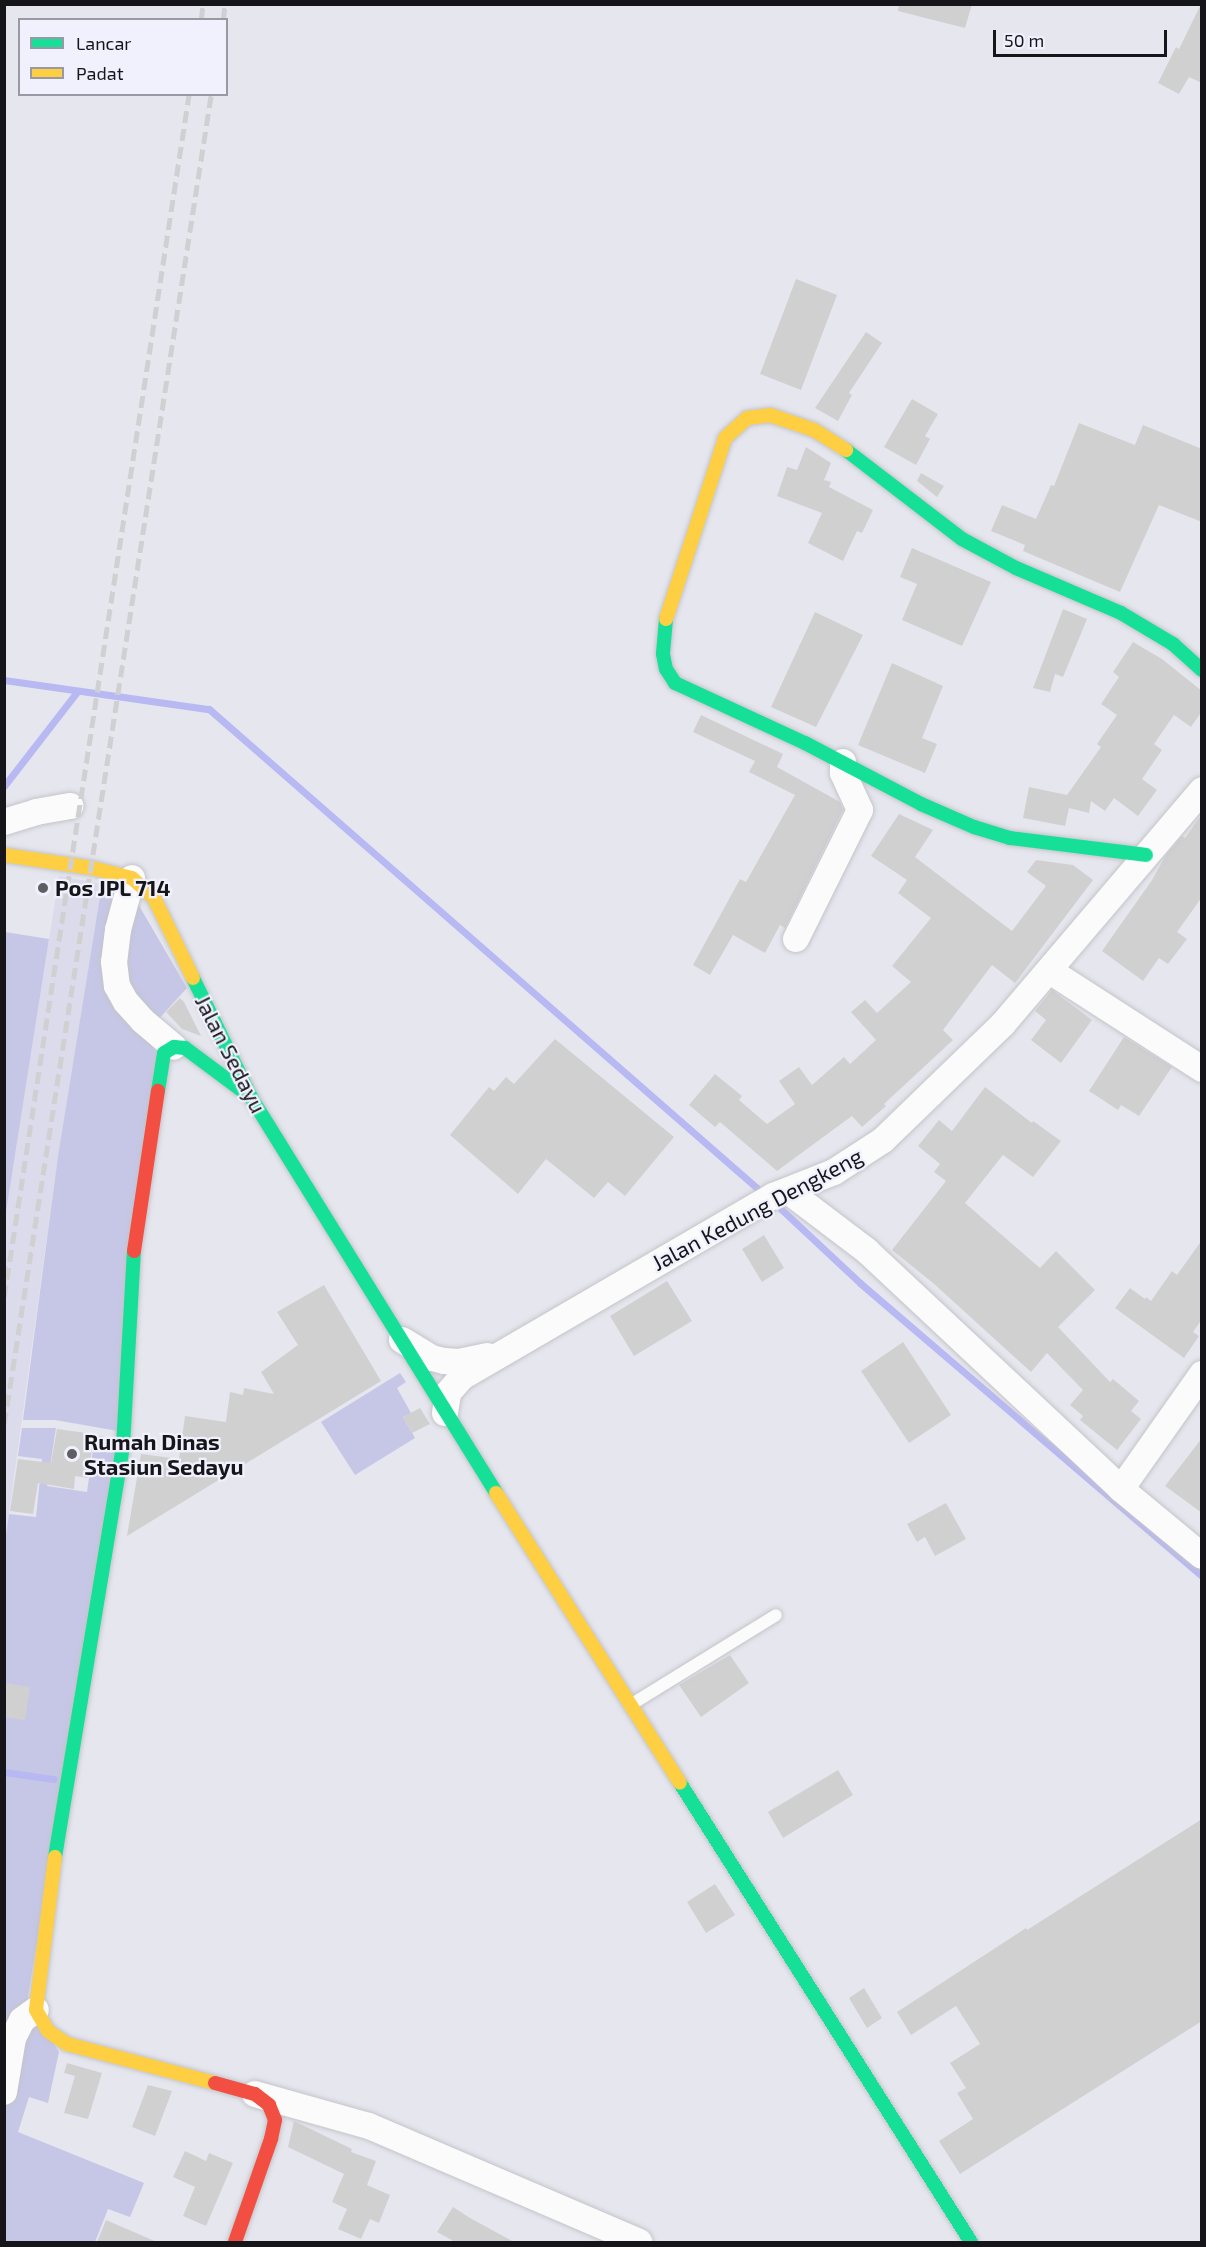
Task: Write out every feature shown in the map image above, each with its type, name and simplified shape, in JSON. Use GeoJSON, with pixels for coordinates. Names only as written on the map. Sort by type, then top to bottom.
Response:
{"type":"FeatureCollection","features":[{"type":"Feature","properties":{"kind":"street"},"geometry":{"type":"LineString","coordinates":[[1146,855],[1010,838],[983,830],[921,804],[843,762],[675,683],[666,669],[663,654],[665,622],[684,557],[725,438],[747,418],[770,415],[814,430],[846,450],[963,539],[1016,568],[1121,613],[1173,644],[1202,670]]}},
{"type":"Feature","properties":{"kind":"street"},"geometry":{"type":"LineString","coordinates":[[796,939],[860,810],[843,773],[843,762]]}},
{"type":"Feature","properties":{"kind":"street","name":"Jalan Kedung Dengkeng"},"geometry":{"type":"LineString","coordinates":[[445,1413],[448,1393],[462,1377],[773,1196],[834,1172],[883,1140],[1003,1024],[1202,790]]}},
{"type":"Feature","properties":{"kind":"street"},"geometry":{"type":"LineString","coordinates":[[4,822],[36,812],[70,806]]}},
{"type":"Feature","properties":{"kind":"street"},"geometry":{"type":"LineString","coordinates":[[4,855],[92,868],[132,878],[118,930],[114,962],[117,986],[138,1014],[174,1047]]}},
{"type":"Feature","properties":{"kind":"street","name":"Jalan Sedayu"},"geometry":{"type":"LineString","coordinates":[[132,878],[148,891],[158,907],[252,1099],[445,1413],[971,2242]]}},
{"type":"Feature","properties":{"kind":"street"},"geometry":{"type":"LineString","coordinates":[[1050,971],[1202,1069]]}},
{"type":"Feature","properties":{"kind":"street"},"geometry":{"type":"LineString","coordinates":[[252,1099],[197,1054],[186,1048],[174,1047],[164,1053],[160,1066],[132,1265],[123,1446],[58,1824],[36,2010],[48,2031],[67,2044],[369,2126],[639,2242]]}},
{"type":"Feature","properties":{"kind":"street"},"geometry":{"type":"LineString","coordinates":[[788,1191],[867,1251],[1121,1489],[1202,1556]]}},
{"type":"Feature","properties":{"kind":"street"},"geometry":{"type":"LineString","coordinates":[[402,1340],[432,1358],[459,1362],[502,1353]]}},
{"type":"Feature","properties":{"kind":"street"},"geometry":{"type":"LineString","coordinates":[[1121,1489],[1202,1374]]}},
{"type":"Feature","properties":{"kind":"street"},"geometry":{"type":"LineString","coordinates":[[4,2092],[13,2038],[22,2020],[36,2010]]}},
{"type":"Feature","properties":{"kind":"street"},"geometry":{"type":"LineString","coordinates":[[240,2241],[272,2139],[275,2120],[269,2105],[255,2094]]}},
{"type":"Feature","properties":{"kind":"lane"},"geometry":{"type":"LineString","coordinates":[[631,1705],[776,1615]]}},
{"type":"Feature","properties":{"kind":"shaded area"},"geometry":{"type":"Polygon","coordinates":[[[59,876],[102,884],[58,1156],[5,1542],[5,1219],[59,876]]]}},
{"type":"Feature","properties":{"kind":"shaded area"},"geometry":{"type":"Polygon","coordinates":[[[102,884],[117,887],[105,963],[157,1053],[118,1431],[55,1420],[23,1420],[58,1156],[102,884]]]}},
{"type":"Feature","properties":{"kind":"shaded area"},"geometry":{"type":"Polygon","coordinates":[[[134,897],[187,988],[157,1021],[127,983],[124,959],[134,897]]]}},
{"type":"Feature","properties":{"kind":"shaded area"},"geometry":{"type":"Polygon","coordinates":[[[4,932],[49,939],[5,1219],[4,932]]]}},
{"type":"Feature","properties":{"kind":"shaded area"},"geometry":{"type":"Polygon","coordinates":[[[400,1373],[406,1382],[397,1388],[411,1413],[403,1417],[415,1438],[355,1475],[321,1422],[400,1373]]]}},
{"type":"Feature","properties":{"kind":"shaded area"},"geometry":{"type":"Polygon","coordinates":[[[22,1428],[56,1428],[47,1486],[87,1492],[95,1435],[117,1439],[27,2003],[59,2052],[48,2103],[29,2097],[18,2132],[144,2183],[130,2217],[108,2209],[95,2242],[5,2242],[5,1542],[9,1514],[36,1517],[42,1459],[18,1456],[22,1428]]]}},
{"type":"Feature","properties":{"kind":"building"},"geometry":{"type":"Polygon","coordinates":[[[899,4],[972,4],[965,28],[898,11],[899,4]]]}},
{"type":"Feature","properties":{"kind":"building"},"geometry":{"type":"Polygon","coordinates":[[[1201,4],[1202,83],[1189,77],[1179,94],[1158,83],[1176,47],[1179,49],[1201,4]]]}},
{"type":"Feature","properties":{"kind":"building"},"geometry":{"type":"Polygon","coordinates":[[[796,279],[837,295],[801,390],[760,374],[796,279]]]}},
{"type":"Feature","properties":{"kind":"building"},"geometry":{"type":"Polygon","coordinates":[[[866,332],[882,343],[849,393],[852,395],[838,421],[815,408],[866,332]]]}},
{"type":"Feature","properties":{"kind":"building"},"geometry":{"type":"Polygon","coordinates":[[[912,399],[938,414],[925,436],[930,439],[916,465],[884,447],[912,399]]]}},
{"type":"Feature","properties":{"kind":"building"},"geometry":{"type":"Polygon","coordinates":[[[1079,423],[1135,445],[1143,425],[1202,449],[1202,522],[1159,505],[1120,592],[1023,551],[1025,545],[991,531],[1002,505],[1036,519],[1051,485],[1054,486],[1079,423]]]}},
{"type":"Feature","properties":{"kind":"building"},"geometry":{"type":"Polygon","coordinates":[[[806,447],[831,463],[824,480],[831,482],[829,487],[873,510],[862,533],[857,531],[843,561],[808,543],[822,513],[777,496],[787,467],[797,470],[806,447]]]}},
{"type":"Feature","properties":{"kind":"building"},"geometry":{"type":"Polygon","coordinates":[[[921,473],[944,486],[937,497],[917,481],[921,473]]]}},
{"type":"Feature","properties":{"kind":"building"},"geometry":{"type":"Polygon","coordinates":[[[912,548],[991,582],[962,646],[902,620],[917,584],[900,577],[912,548]]]}},
{"type":"Feature","properties":{"kind":"building"},"geometry":{"type":"Polygon","coordinates":[[[1063,609],[1087,619],[1063,677],[1055,674],[1050,692],[1033,688],[1063,609]]]}},
{"type":"Feature","properties":{"kind":"building"},"geometry":{"type":"Polygon","coordinates":[[[815,612],[863,635],[816,727],[771,707],[815,612]]]}},
{"type":"Feature","properties":{"kind":"building"},"geometry":{"type":"Polygon","coordinates":[[[1133,642],[1162,659],[1202,691],[1202,711],[1191,727],[1174,715],[1154,744],[1162,750],[1142,779],[1157,790],[1138,816],[1114,798],[1105,811],[1091,801],[1089,813],[1069,808],[1065,826],[1023,818],[1029,787],[1067,795],[1101,747],[1097,744],[1117,715],[1101,704],[1119,677],[1113,672],[1133,642]]]}},
{"type":"Feature","properties":{"kind":"building"},"geometry":{"type":"Polygon","coordinates":[[[892,663],[943,686],[922,738],[937,744],[925,773],[858,745],[892,663]]]}},
{"type":"Feature","properties":{"kind":"building"},"geometry":{"type":"Polygon","coordinates":[[[701,715],[783,754],[777,767],[840,802],[843,810],[785,928],[780,925],[765,953],[733,935],[710,975],[693,965],[740,879],[746,882],[795,795],[749,772],[755,761],[693,732],[701,715]]]}},
{"type":"Feature","properties":{"kind":"building"},"geometry":{"type":"Polygon","coordinates":[[[899,814],[933,830],[915,857],[1012,931],[1046,886],[1027,872],[1036,860],[1073,865],[1093,880],[1015,983],[992,965],[943,1030],[953,1040],[884,1104],[886,1106],[862,1127],[852,1116],[777,1171],[720,1122],[715,1127],[689,1105],[715,1074],[742,1096],[739,1100],[767,1124],[795,1104],[779,1081],[799,1067],[812,1085],[844,1057],[850,1064],[876,1040],[851,1012],[865,1000],[877,1013],[911,982],[892,966],[931,918],[898,893],[907,880],[871,856],[899,814]]]}},
{"type":"Feature","properties":{"kind":"building"},"geometry":{"type":"Polygon","coordinates":[[[1202,814],[1202,897],[1177,932],[1187,939],[1168,964],[1159,958],[1143,981],[1102,951],[1152,880],[1166,855],[1182,836],[1185,838],[1202,814]]]}},
{"type":"Feature","properties":{"kind":"building"},"geometry":{"type":"Polygon","coordinates":[[[1052,990],[1092,1020],[1061,1063],[1031,1040],[1046,1020],[1035,1011],[1052,990]]]}},
{"type":"Feature","properties":{"kind":"building"},"geometry":{"type":"Polygon","coordinates":[[[180,998],[201,1036],[182,1029],[166,1012],[180,998]]]}},
{"type":"Feature","properties":{"kind":"building"},"geometry":{"type":"Polygon","coordinates":[[[1124,1037],[1172,1067],[1139,1116],[1121,1105],[1118,1110],[1089,1091],[1124,1037]]]}},
{"type":"Feature","properties":{"kind":"building"},"geometry":{"type":"Polygon","coordinates":[[[555,1039],[674,1137],[625,1196],[608,1182],[594,1198],[546,1159],[518,1194],[450,1135],[489,1087],[494,1091],[506,1077],[514,1084],[555,1039]]]}},
{"type":"Feature","properties":{"kind":"building"},"geometry":{"type":"Polygon","coordinates":[[[985,1087],[1032,1123],[1033,1121],[1061,1141],[1033,1177],[1003,1155],[965,1203],[1040,1268],[1056,1251],[1095,1290],[1058,1327],[1110,1382],[1113,1379],[1139,1401],[1131,1411],[1141,1419],[1117,1450],[1080,1420],[1083,1416],[1070,1405],[1083,1390],[1047,1353],[1031,1372],[933,1283],[892,1250],[946,1181],[934,1172],[940,1164],[918,1146],[939,1120],[952,1131],[985,1087]]]}},
{"type":"Feature","properties":{"kind":"building"},"geometry":{"type":"Polygon","coordinates":[[[764,1235],[784,1268],[762,1282],[742,1249],[764,1235]]]}},
{"type":"Feature","properties":{"kind":"building"},"geometry":{"type":"Polygon","coordinates":[[[1202,1240],[1202,1319],[1193,1332],[1199,1336],[1184,1358],[1115,1308],[1130,1288],[1151,1301],[1172,1271],[1177,1275],[1202,1240]]]}},
{"type":"Feature","properties":{"kind":"building"},"geometry":{"type":"Polygon","coordinates":[[[667,1281],[692,1321],[634,1356],[610,1316],[667,1281]]]}},
{"type":"Feature","properties":{"kind":"building"},"geometry":{"type":"Polygon","coordinates":[[[324,1285],[381,1381],[127,1536],[141,1454],[179,1459],[185,1416],[226,1422],[230,1392],[243,1395],[244,1388],[274,1394],[261,1372],[298,1345],[277,1312],[324,1285]]]}},
{"type":"Feature","properties":{"kind":"building"},"geometry":{"type":"Polygon","coordinates":[[[903,1342],[951,1415],[909,1443],[861,1371],[903,1342]]]}},
{"type":"Feature","properties":{"kind":"building"},"geometry":{"type":"Polygon","coordinates":[[[420,1408],[430,1424],[412,1433],[403,1417],[420,1408]]]}},
{"type":"Feature","properties":{"kind":"building"},"geometry":{"type":"Polygon","coordinates":[[[57,1429],[94,1434],[88,1478],[75,1476],[74,1489],[38,1483],[33,1514],[10,1511],[18,1459],[51,1463],[57,1429]]]}},
{"type":"Feature","properties":{"kind":"building"},"geometry":{"type":"Polygon","coordinates":[[[1202,1438],[1202,1513],[1165,1486],[1202,1438]]]}},
{"type":"Feature","properties":{"kind":"building"},"geometry":{"type":"Polygon","coordinates":[[[946,1503],[966,1539],[935,1556],[925,1537],[917,1542],[907,1524],[946,1503]]]}},
{"type":"Feature","properties":{"kind":"building"},"geometry":{"type":"Polygon","coordinates":[[[730,1655],[749,1683],[701,1717],[679,1685],[730,1655]]]}},
{"type":"Feature","properties":{"kind":"building"},"geometry":{"type":"Polygon","coordinates":[[[4,1683],[30,1687],[25,1720],[4,1717],[4,1683]]]}},
{"type":"Feature","properties":{"kind":"building"},"geometry":{"type":"Polygon","coordinates":[[[838,1770],[853,1795],[783,1838],[768,1812],[838,1770]]]}},
{"type":"Feature","properties":{"kind":"building"},"geometry":{"type":"Polygon","coordinates":[[[1202,1819],[1202,2021],[960,2174],[939,2141],[973,2119],[957,2093],[966,2088],[950,2063],[980,2044],[956,2006],[911,2035],[897,2012],[1026,1928],[1027,1930],[1202,1819]]]}},
{"type":"Feature","properties":{"kind":"building"},"geometry":{"type":"Polygon","coordinates":[[[715,1884],[735,1915],[706,1933],[687,1902],[715,1884]]]}},
{"type":"Feature","properties":{"kind":"building"},"geometry":{"type":"Polygon","coordinates":[[[864,1988],[882,2018],[867,2028],[849,1998],[864,1988]]]}},
{"type":"Feature","properties":{"kind":"building"},"geometry":{"type":"Polygon","coordinates":[[[67,2063],[102,2073],[88,2119],[64,2113],[75,2076],[64,2073],[67,2063]]]}},
{"type":"Feature","properties":{"kind":"building"},"geometry":{"type":"Polygon","coordinates":[[[148,2085],[172,2091],[155,2136],[132,2127],[148,2085]]]}},
{"type":"Feature","properties":{"kind":"building"},"geometry":{"type":"Polygon","coordinates":[[[294,2121],[352,2149],[351,2152],[376,2161],[367,2185],[390,2195],[379,2223],[370,2219],[361,2239],[338,2229],[347,2209],[332,2202],[344,2174],[288,2147],[294,2121]]]}},
{"type":"Feature","properties":{"kind":"building"},"geometry":{"type":"Polygon","coordinates":[[[185,2151],[206,2161],[209,2153],[233,2163],[206,2226],[183,2216],[195,2187],[173,2177],[185,2151]]]}},
{"type":"Feature","properties":{"kind":"building"},"geometry":{"type":"Polygon","coordinates":[[[453,2207],[514,2242],[455,2242],[437,2232],[453,2207]]]}},
{"type":"Feature","properties":{"kind":"building"},"geometry":{"type":"Polygon","coordinates":[[[106,2220],[157,2242],[97,2242],[106,2220]]]}},
{"type":"Feature","properties":{"kind":"waterway"},"geometry":{"type":"LineString","coordinates":[[4,680],[209,709],[757,1188]]}},
{"type":"Feature","properties":{"kind":"waterway"},"geometry":{"type":"LineString","coordinates":[[4,786],[77,692]]}},
{"type":"Feature","properties":{"kind":"waterway"},"geometry":{"type":"LineString","coordinates":[[781,1209],[860,1283],[1202,1576]]}},
{"type":"Feature","properties":{"kind":"waterway"},"geometry":{"type":"LineString","coordinates":[[4,1772],[54,1779]]}},
{"type":"Feature","properties":{"kind":"railway"},"geometry":{"type":"LineString","coordinates":[[201,18],[203,4]]}},
{"type":"Feature","properties":{"kind":"railway"},"geometry":{"type":"LineString","coordinates":[[223,18],[225,4]]}},
{"type":"Feature","properties":{"kind":"railway"},"geometry":{"type":"LineString","coordinates":[[4,1297],[189,96]]}},
{"type":"Feature","properties":{"kind":"railway"},"geometry":{"type":"LineString","coordinates":[[4,1424],[211,96]]}},
{"type":"Feature","properties":{"kind":"traffic: fast"},"geometry":{"type":"LineString","coordinates":[[846,450],[962,539],[1016,568],[1121,613],[1173,644],[1202,670]]}},
{"type":"Feature","properties":{"kind":"traffic: fast"},"geometry":{"type":"LineString","coordinates":[[666,619],[663,654],[666,669],[675,683],[805,743],[921,804],[974,827],[1010,838],[1146,855]]}},
{"type":"Feature","properties":{"kind":"traffic: fast"},"geometry":{"type":"LineString","coordinates":[[193,978],[252,1099],[496,1493]]}},
{"type":"Feature","properties":{"kind":"traffic: fast"},"geometry":{"type":"LineString","coordinates":[[158,1091],[164,1053],[174,1047],[185,1048],[244,1092]]}},
{"type":"Feature","properties":{"kind":"traffic: fast"},"geometry":{"type":"LineString","coordinates":[[55,1857],[123,1446],[134,1251]]}},
{"type":"Feature","properties":{"kind":"traffic: fast"},"geometry":{"type":"LineString","coordinates":[[680,1783],[971,2242]]}},
{"type":"Feature","properties":{"kind":"traffic: slow"},"geometry":{"type":"LineString","coordinates":[[666,619],[725,438],[747,418],[770,415],[814,430],[846,450]]}},
{"type":"Feature","properties":{"kind":"traffic: slow"},"geometry":{"type":"LineString","coordinates":[[4,855],[92,868],[132,878],[154,898],[193,978]]}},
{"type":"Feature","properties":{"kind":"traffic: slow"},"geometry":{"type":"LineString","coordinates":[[496,1493],[680,1783]]}},
{"type":"Feature","properties":{"kind":"traffic: slow"},"geometry":{"type":"LineString","coordinates":[[55,1857],[36,2010],[48,2031],[67,2044],[215,2083]]}},
{"type":"Feature","properties":{"kind":"traffic: jam"},"geometry":{"type":"LineString","coordinates":[[134,1251],[158,1091]]}},
{"type":"Feature","properties":{"kind":"traffic: jam"},"geometry":{"type":"LineString","coordinates":[[215,2083],[255,2094],[269,2105],[275,2120],[271,2139],[235,2242]]}},
{"type":"Feature","properties":{"kind":"place","name":"Pos JPL 714"},"geometry":{"type":"Point","coordinates":[43,888]}},
{"type":"Feature","properties":{"kind":"place","name":"Rumah Dinas Stasiun Sedayu"},"geometry":{"type":"Point","coordinates":[72,1454]}}]}
